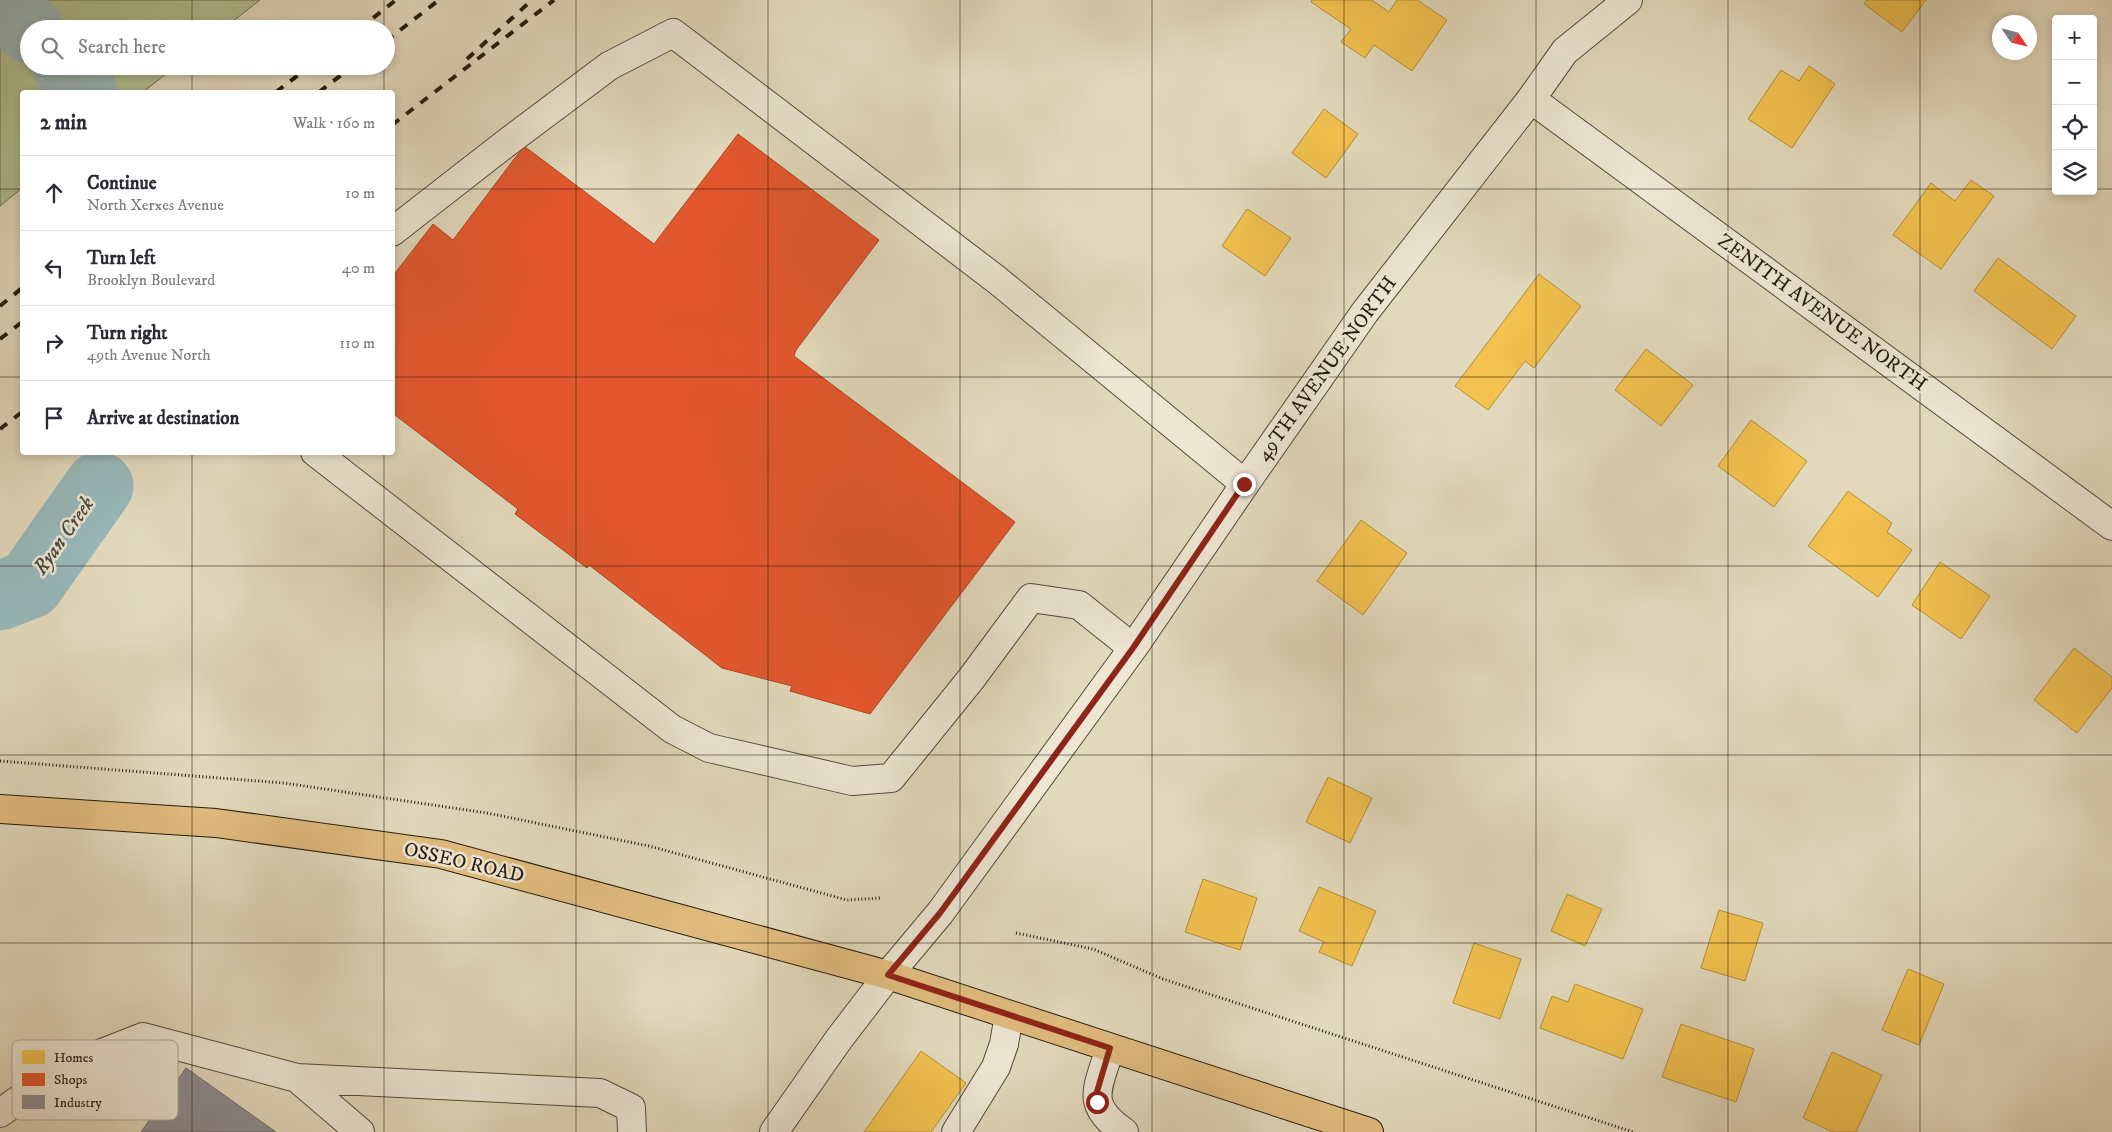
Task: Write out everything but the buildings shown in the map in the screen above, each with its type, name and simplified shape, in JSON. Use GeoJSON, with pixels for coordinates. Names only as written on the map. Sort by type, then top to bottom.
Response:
{"type":"FeatureCollection","features":[{"type":"Feature","properties":{"kind":"main road","name":"OSSEO ROAD"},"geometry":{"type":"LineString","coordinates":[[0,808],[216,823],[441,854],[888,975],[1370,1132]]}},
{"type":"Feature","properties":{"kind":"street","name":"49TH AVENUE NORTH"},"geometry":{"type":"LineString","coordinates":[[774,1132],[839,1039],[888,975],[940,913],[1133,648],[1244,484],[1365,312],[1531,99],[1565,51],[1628,0]]}},
{"type":"Feature","properties":{"kind":"street"},"geometry":{"type":"LineString","coordinates":[[395,230],[504,144],[610,66],[673,33],[997,280],[1244,484]]}},
{"type":"Feature","properties":{"kind":"street","name":"ZENITH AVENUE NORTH"},"geometry":{"type":"LineString","coordinates":[[1531,99],[2112,526]]}},
{"type":"Feature","properties":{"kind":"street"},"geometry":{"type":"LineString","coordinates":[[319,455],[672,729],[709,748],[852,782],[891,778],[971,679],[1032,598],[1079,605],[1133,648]]}},
{"type":"Feature","properties":{"kind":"street"},"geometry":{"type":"LineString","coordinates":[[956,1132],[996,1067],[1004,1044],[1009,1015]]}},
{"type":"Feature","properties":{"kind":"street"},"geometry":{"type":"LineString","coordinates":[[138,1040],[143,1038],[151,1040]]}},
{"type":"Feature","properties":{"kind":"street"},"geometry":{"type":"LineString","coordinates":[[178,1047],[297,1078],[600,1093],[631,1108],[632,1132]]}},
{"type":"Feature","properties":{"kind":"street"},"geometry":{"type":"LineString","coordinates":[[1110,1048],[1096,1095],[1097,1102],[1109,1121],[1124,1132]]}},
{"type":"Feature","properties":{"kind":"street"},"geometry":{"type":"LineString","coordinates":[[297,1078],[360,1132]]}},
{"type":"Feature","properties":{"kind":"street"},"geometry":{"type":"LineString","coordinates":[[0,1113],[12,1105]]}},
{"type":"Feature","properties":{"kind":"path"},"geometry":{"type":"LineString","coordinates":[[0,761],[284,782],[487,813],[649,846],[847,900],[880,898]]}},
{"type":"Feature","properties":{"kind":"path"},"geometry":{"type":"LineString","coordinates":[[1016,933],[1093,950],[1163,980],[1632,1132]]}},
{"type":"Feature","properties":{"kind":"green space"},"geometry":{"type":"Polygon","coordinates":[[[0,0],[260,0],[234,20],[20,20],[20,75],[165,75],[146,90],[20,90],[20,190],[0,206],[0,0]]]}},
{"type":"Feature","properties":{"kind":"waterway","name":"Ryan Creek"},"geometry":{"type":"LineString","coordinates":[[0,1],[20,20]]}},
{"type":"Feature","properties":{"kind":"waterway","name":"Ryan Creek"},"geometry":{"type":"LineString","coordinates":[[76,75],[79,78],[82,90]]}},
{"type":"Feature","properties":{"kind":"waterway","name":"Ryan Creek"},"geometry":{"type":"LineString","coordinates":[[0,596],[30,584],[99,486]]}},
{"type":"Feature","properties":{"kind":"railway"},"geometry":{"type":"LineString","coordinates":[[370,20],[396,0]]}},
{"type":"Feature","properties":{"kind":"railway"},"geometry":{"type":"LineString","coordinates":[[395,34],[439,0]]}},
{"type":"Feature","properties":{"kind":"railway"},"geometry":{"type":"LineString","coordinates":[[467,59],[532,0]]}},
{"type":"Feature","properties":{"kind":"railway"},"geometry":{"type":"LineString","coordinates":[[395,123],[554,0]]}},
{"type":"Feature","properties":{"kind":"railway"},"geometry":{"type":"LineString","coordinates":[[279,90],[298,75]]}},
{"type":"Feature","properties":{"kind":"railway"},"geometry":{"type":"LineString","coordinates":[[322,90],[341,75]]}},
{"type":"Feature","properties":{"kind":"railway"},"geometry":{"type":"LineString","coordinates":[[0,306],[20,290]]}},
{"type":"Feature","properties":{"kind":"railway"},"geometry":{"type":"LineString","coordinates":[[0,339],[20,324]]}},
{"type":"Feature","properties":{"kind":"railway"},"geometry":{"type":"LineString","coordinates":[[0,429],[20,414]]}},
{"type":"Feature","properties":{"kind":"route"},"geometry":{"type":"LineString","coordinates":[[1097,1102],[1096,1095],[1110,1048],[888,975],[940,913],[1133,648],[1244,484]]}}]}
